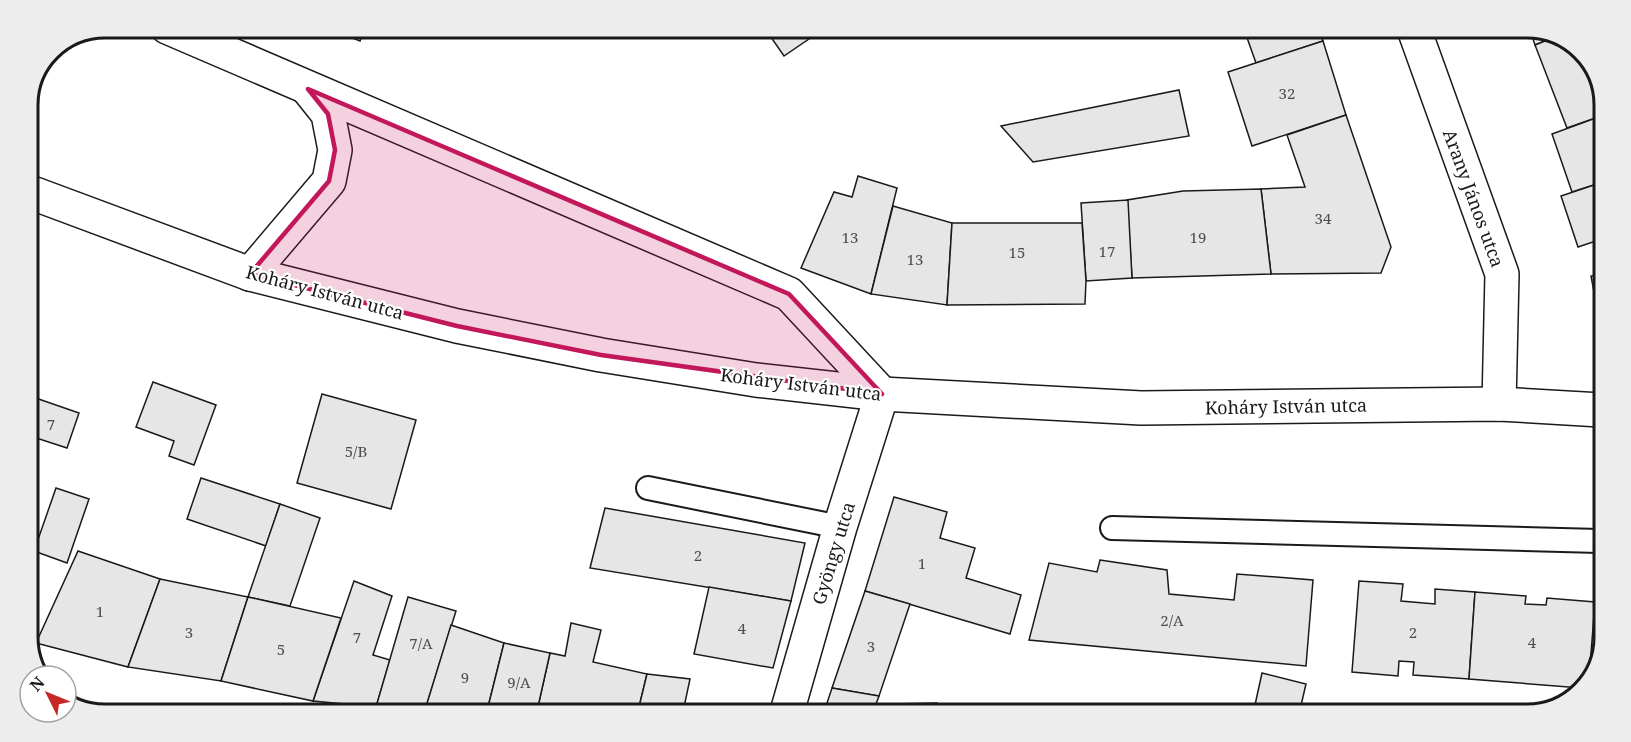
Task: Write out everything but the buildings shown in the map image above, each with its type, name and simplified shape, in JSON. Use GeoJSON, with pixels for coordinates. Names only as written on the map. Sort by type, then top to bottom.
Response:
{"type":"FeatureCollection","features":[{"type":"Feature","properties":{"kind":"street"},"geometry":{"type":"LineString","coordinates":[[192,38],[789,294],[882,394]]}},
{"type":"Feature","properties":{"kind":"street","name":"Arany János utca"},"geometry":{"type":"LineString","coordinates":[[1417,38],[1502,274],[1499,404]]}},
{"type":"Feature","properties":{"kind":"street"},"geometry":{"type":"LineString","coordinates":[[250,274],[329,181],[335,150],[328,114],[308,88]]}},
{"type":"Feature","properties":{"kind":"street","name":"Koháry István utca"},"geometry":{"type":"LineString","coordinates":[[38,195],[250,274],[457,326],[602,355],[756,380],[882,394],[1141,408],[1499,404],[1594,410]]}},
{"type":"Feature","properties":{"kind":"street","name":"Gyöngy utca"},"geometry":{"type":"LineString","coordinates":[[789,705],[840,527],[882,394]]}},
{"type":"Feature","properties":{"kind":"lane"},"geometry":{"type":"LineString","coordinates":[[648,488],[840,527]]}},
{"type":"Feature","properties":{"kind":"lane"},"geometry":{"type":"LineString","coordinates":[[1112,528],[1594,541]]}},
{"type":"Feature","properties":{"kind":"highlighted area"},"geometry":{"type":"Polygon","coordinates":[[[308,89],[789,294],[882,394],[601,355],[457,326],[250,274],[329,181],[335,150],[328,114],[308,89]]]}}]}
